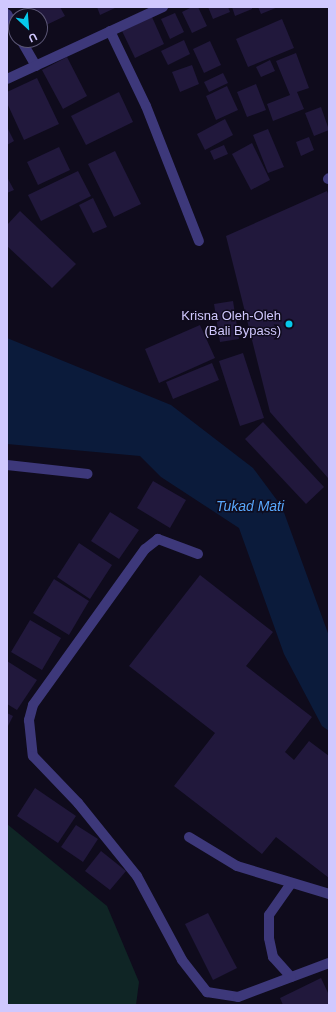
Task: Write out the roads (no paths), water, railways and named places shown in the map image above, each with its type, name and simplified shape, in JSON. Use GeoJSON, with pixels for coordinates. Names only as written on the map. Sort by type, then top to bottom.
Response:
{"type":"FeatureCollection","features":[{"type":"Feature","properties":{"kind":"street"},"geometry":{"type":"LineString","coordinates":[[7,79],[163,7]]}},
{"type":"Feature","properties":{"kind":"street"},"geometry":{"type":"LineString","coordinates":[[110,31],[146,106],[199,241]]}},
{"type":"Feature","properties":{"kind":"street"},"geometry":{"type":"LineString","coordinates":[[26,48],[36,66]]}},
{"type":"Feature","properties":{"kind":"street"},"geometry":{"type":"LineString","coordinates":[[7,465],[88,474]]}},
{"type":"Feature","properties":{"kind":"street"},"geometry":{"type":"LineString","coordinates":[[198,554],[158,539],[145,549],[33,705],[29,738],[41,768],[78,803],[137,876],[196,983],[207,992],[221,997],[238,997],[329,963]]}},
{"type":"Feature","properties":{"kind":"street"},"geometry":{"type":"LineString","coordinates":[[189,837],[237,866],[291,884],[329,894]]}},
{"type":"Feature","properties":{"kind":"street"},"geometry":{"type":"LineString","coordinates":[[291,884],[270,915],[269,938],[273,957],[291,977]]}},
{"type":"Feature","properties":{"kind":"water","name":"Tukad Mati"},"geometry":{"type":"Polygon","coordinates":[[[7,338],[171,405],[253,468],[282,507],[329,636],[329,731],[322,726],[284,654],[239,528],[161,477],[140,456],[7,444],[7,338]]]}},
{"type":"Feature","properties":{"kind":"place","name":"Krisna Oleh-Oleh (Bali Bypass)"},"geometry":{"type":"Point","coordinates":[289,324]}}]}
